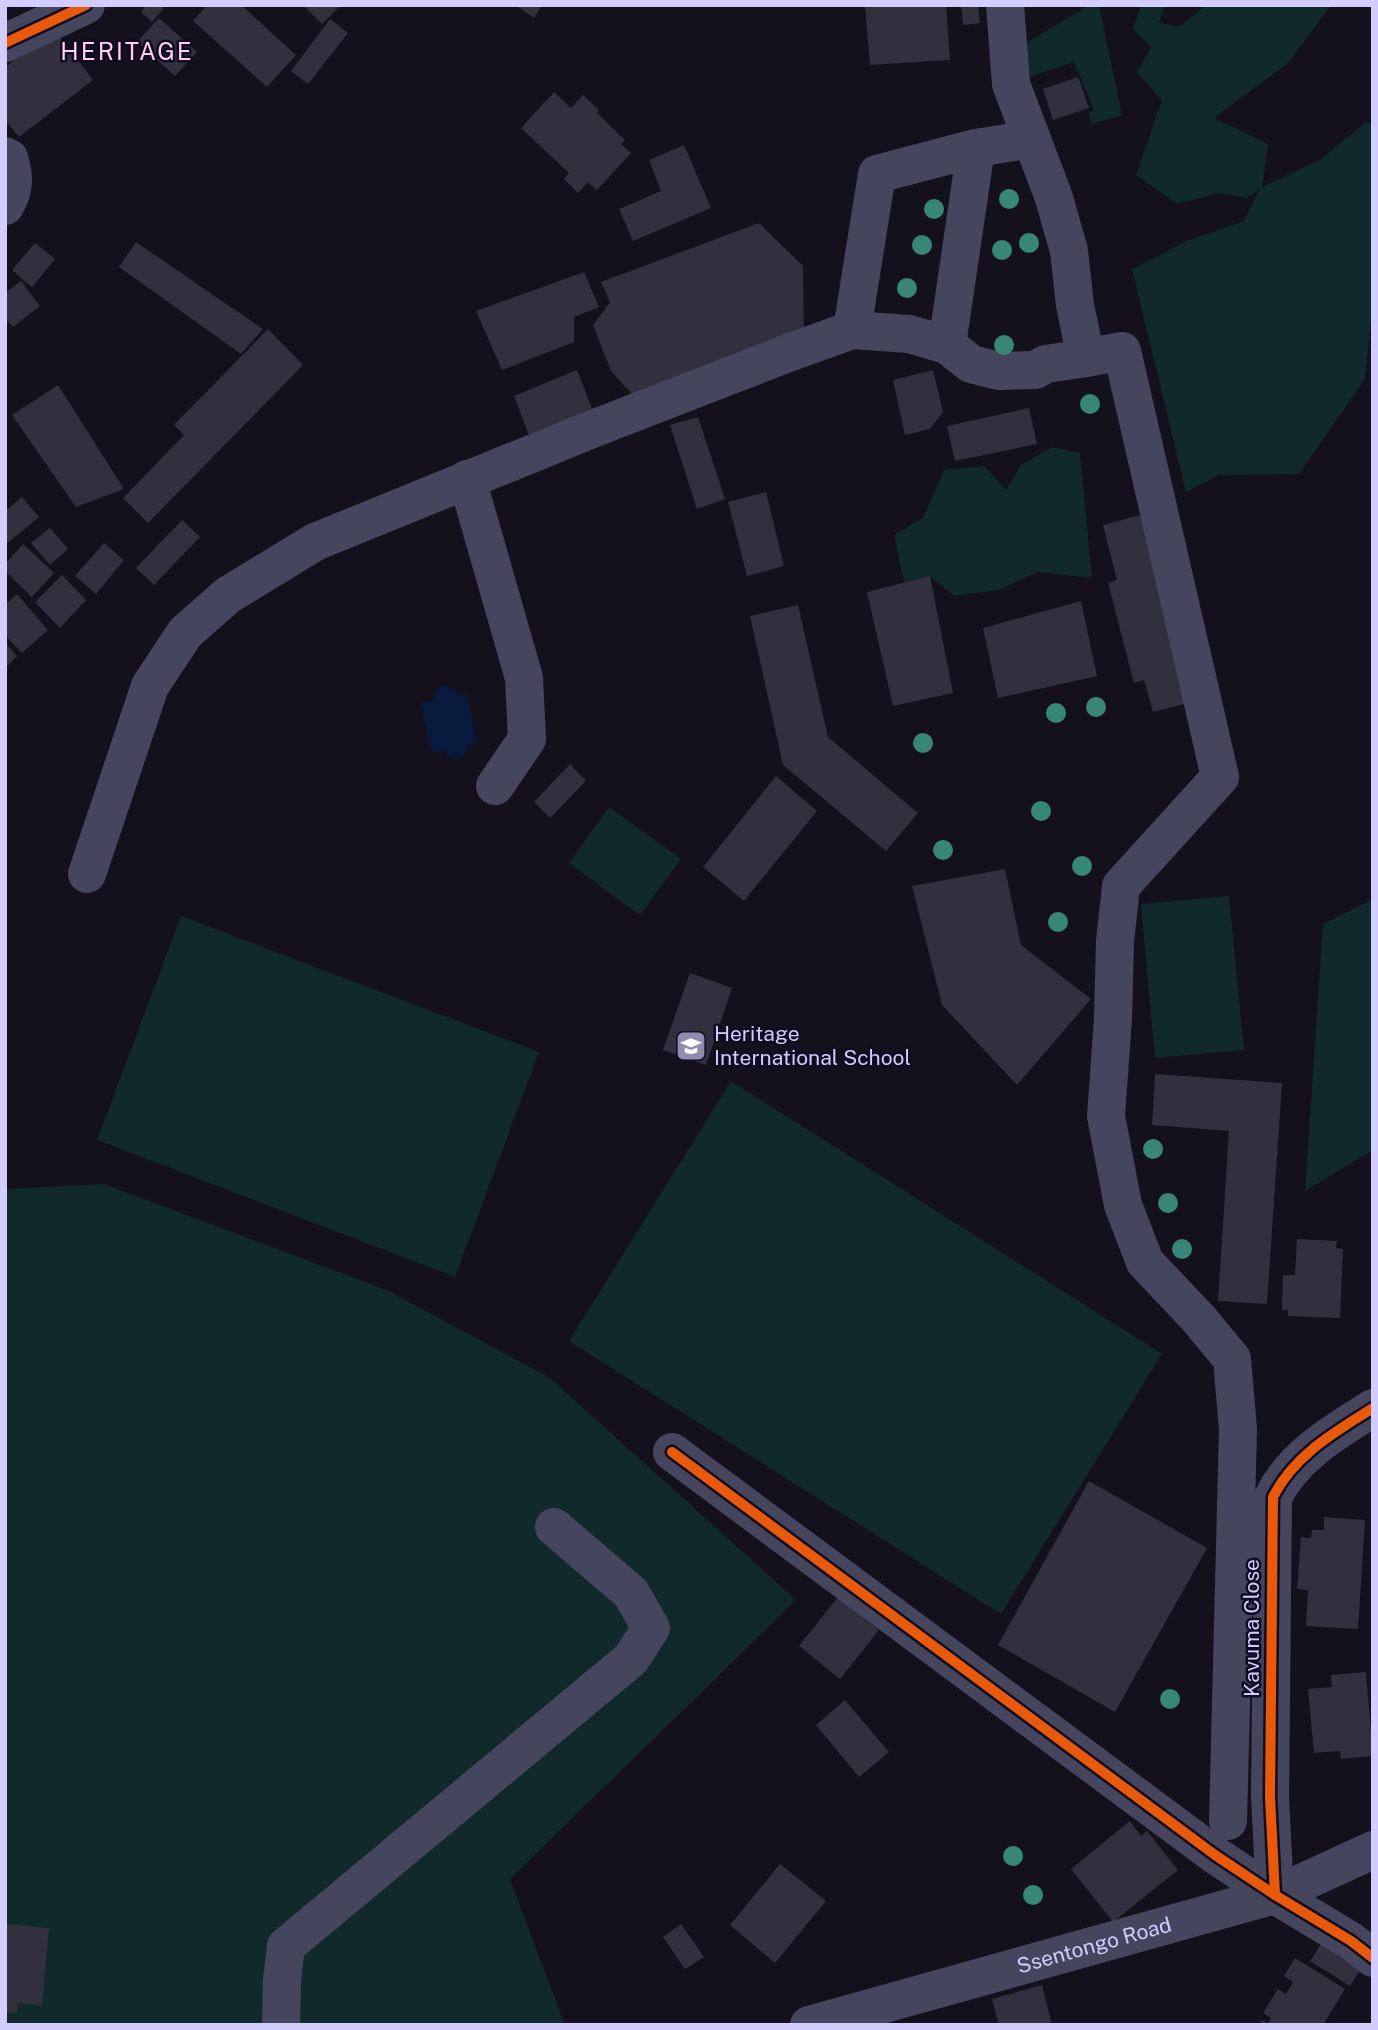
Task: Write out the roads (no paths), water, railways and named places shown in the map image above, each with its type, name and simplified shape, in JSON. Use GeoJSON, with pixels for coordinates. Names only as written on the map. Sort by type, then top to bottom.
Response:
{"type":"FeatureCollection","features":[{"type":"Feature","properties":{"kind":"street"},"geometry":{"type":"LineString","coordinates":[[5,43],[86,5]]}},
{"type":"Feature","properties":{"kind":"street"},"geometry":{"type":"LineString","coordinates":[[1005,5],[1011,84],[1055,198],[1069,251],[1075,305],[1086,358]]}},
{"type":"Feature","properties":{"kind":"street"},"geometry":{"type":"LineString","coordinates":[[852,331],[877,174],[976,148],[1032,139]]}},
{"type":"Feature","properties":{"kind":"street"},"geometry":{"type":"LineString","coordinates":[[947,345],[976,148]]}},
{"type":"Feature","properties":{"kind":"street"},"geometry":{"type":"LineString","coordinates":[[5,156],[9,158],[15,176],[12,194],[5,206]]}},
{"type":"Feature","properties":{"kind":"street"},"geometry":{"type":"LineString","coordinates":[[87,874],[150,686],[186,633],[228,596],[315,542],[467,479],[775,358],[852,331],[909,334],[947,345],[971,364],[999,371],[1034,370],[1046,364],[1122,351],[1220,777],[1121,886],[1115,941],[1106,1116],[1123,1205],[1145,1262],[1232,1359],[1238,1429],[1228,1821]]}},
{"type":"Feature","properties":{"kind":"street"},"geometry":{"type":"LineString","coordinates":[[467,479],[524,678],[527,739],[495,786]]}},
{"type":"Feature","properties":{"kind":"street","name":"Kavuma Close"},"geometry":{"type":"LineString","coordinates":[[1275,1895],[1270,1797],[1273,1497],[1280,1483],[1301,1457],[1373,1408]]}},
{"type":"Feature","properties":{"kind":"street"},"geometry":{"type":"LineString","coordinates":[[672,1452],[1215,1855],[1352,1941],[1373,1958]]}},
{"type":"Feature","properties":{"kind":"street"},"geometry":{"type":"LineString","coordinates":[[281,2025],[286,1946],[631,1659],[650,1628],[631,1592],[554,1527]]}},
{"type":"Feature","properties":{"kind":"street","name":"Ssentongo Road"},"geometry":{"type":"LineString","coordinates":[[809,2025],[1275,1895],[1373,1850]]}},
{"type":"Feature","properties":{"kind":"water"},"geometry":{"type":"Polygon","coordinates":[[[440,687],[454,689],[458,696],[467,694],[477,743],[468,745],[465,754],[458,758],[450,757],[443,750],[431,752],[421,703],[434,701],[435,693],[440,687]]]}},
{"type":"Feature","properties":{"kind":"place","name":"Heritage International School"},"geometry":{"type":"Point","coordinates":[691,1046]}},
{"type":"Feature","properties":{"kind":"district","name":"HERITAGE"},"geometry":{"type":"Point","coordinates":[127,52]}}]}
